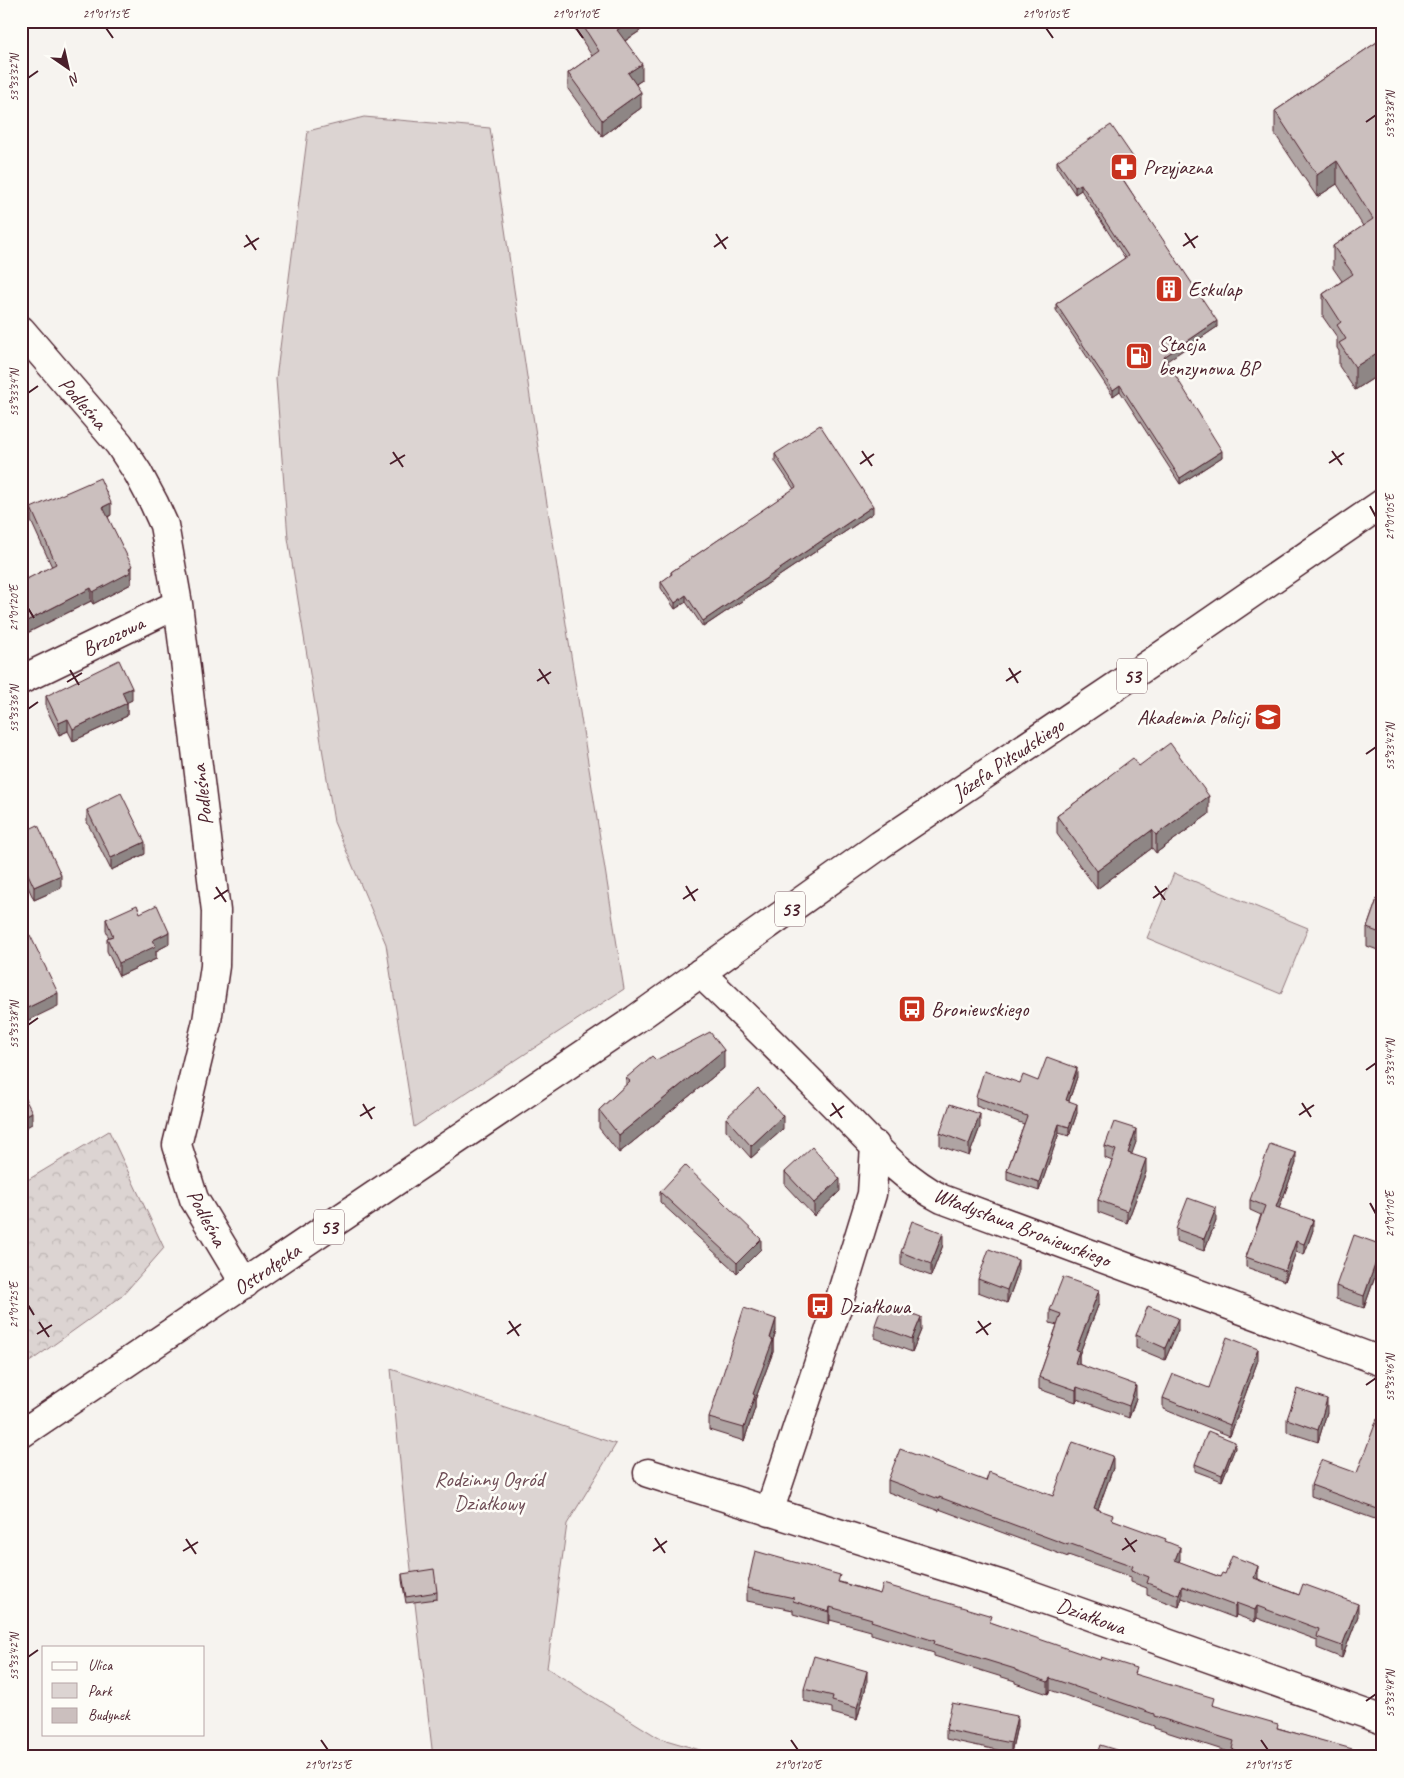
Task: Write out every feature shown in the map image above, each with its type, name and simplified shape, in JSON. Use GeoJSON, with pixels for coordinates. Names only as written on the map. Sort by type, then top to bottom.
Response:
{"type":"FeatureCollection","features":[{"type":"Feature","properties":{"kind":"street","name":"Podleśna"},"geometry":{"type":"LineString","coordinates":[[22,333],[119,444],[138,473],[164,525],[178,604],[216,911],[215,966],[207,1021],[177,1145],[194,1199],[245,1284]]}},
{"type":"Feature","properties":{"kind":"street","name":"Józefa Piłsudskiego"},"geometry":{"type":"LineString","coordinates":[[636,1019],[880,845],[1147,666],[1383,503]]}},
{"type":"Feature","properties":{"kind":"street","name":"Brzozowa"},"geometry":{"type":"LineString","coordinates":[[21,680],[178,604]]}},
{"type":"Feature","properties":{"kind":"street","name":"Władysława Broniewskiego"},"geometry":{"type":"LineString","coordinates":[[700,973],[894,1165],[926,1191],[942,1199],[1383,1362]]}},
{"type":"Feature","properties":{"kind":"street","name":"Ostrołęcka"},"geometry":{"type":"LineString","coordinates":[[21,1434],[636,1019]]}},
{"type":"Feature","properties":{"kind":"street"},"geometry":{"type":"LineString","coordinates":[[769,1512],[837,1308],[872,1194],[875,1146]]}},
{"type":"Feature","properties":{"kind":"street","name":"Działkowa"},"geometry":{"type":"LineString","coordinates":[[648,1473],[1009,1587],[1383,1720]]}},
{"type":"Feature","properties":{"kind":"green space"},"geometry":{"type":"Polygon","coordinates":[[[364,117],[490,128],[530,397],[624,989],[414,1127],[386,944],[334,822],[288,538],[276,379],[308,131],[364,117]]]}},
{"type":"Feature","properties":{"kind":"green space"},"geometry":{"type":"Polygon","coordinates":[[[1174,873],[1308,928],[1281,994],[1147,938],[1174,873]]]}},
{"type":"Feature","properties":{"kind":"green space"},"geometry":{"type":"Polygon","coordinates":[[[109,1131],[164,1248],[122,1296],[21,1368],[21,1184],[109,1131]]]}},
{"type":"Feature","properties":{"kind":"green space","name":"Rodzinny Ogród Działkowy"},"geometry":{"type":"Polygon","coordinates":[[[391,1369],[616,1444],[567,1524],[547,1668],[659,1738],[724,1757],[433,1757],[407,1535],[391,1369]]]}},
{"type":"Feature","properties":{"kind":"building"},"geometry":{"type":"Polygon","coordinates":[[[580,21],[630,21],[617,30],[642,64],[628,73],[641,92],[602,120],[568,73],[599,51],[580,21]]]}},
{"type":"Feature","properties":{"kind":"building"},"geometry":{"type":"Polygon","coordinates":[[[1383,38],[1383,349],[1355,367],[1339,343],[1346,339],[1337,325],[1341,322],[1323,294],[1353,274],[1333,246],[1373,219],[1337,161],[1317,175],[1275,111],[1383,38]]]}},
{"type":"Feature","properties":{"kind":"building"},"geometry":{"type":"Polygon","coordinates":[[[1111,125],[1135,160],[1118,172],[1217,321],[1164,357],[1222,451],[1180,478],[1120,385],[1113,390],[1056,304],[1128,256],[1081,184],[1075,187],[1057,161],[1111,125]]]}},
{"type":"Feature","properties":{"kind":"building"},"geometry":{"type":"Polygon","coordinates":[[[820,425],[873,506],[703,621],[686,595],[675,603],[661,582],[672,574],[671,572],[796,487],[775,454],[820,425]]]}},
{"type":"Feature","properties":{"kind":"building"},"geometry":{"type":"Polygon","coordinates":[[[100,478],[111,503],[103,507],[132,566],[129,568],[131,572],[93,592],[91,588],[21,624],[21,582],[56,564],[31,508],[100,478]]]}},
{"type":"Feature","properties":{"kind":"building"},"geometry":{"type":"Polygon","coordinates":[[[119,660],[132,688],[122,692],[127,703],[73,729],[68,719],[59,723],[46,696],[119,660]]]}},
{"type":"Feature","properties":{"kind":"building"},"geometry":{"type":"Polygon","coordinates":[[[21,737],[25,745],[21,746],[21,737]]]}},
{"type":"Feature","properties":{"kind":"building"},"geometry":{"type":"Polygon","coordinates":[[[1170,743],[1209,796],[1156,835],[1152,830],[1097,871],[1057,816],[1133,758],[1139,766],[1170,743]]]}},
{"type":"Feature","properties":{"kind":"building"},"geometry":{"type":"Polygon","coordinates":[[[121,793],[145,842],[111,858],[87,810],[121,793]]]}},
{"type":"Feature","properties":{"kind":"building"},"geometry":{"type":"Polygon","coordinates":[[[38,825],[61,875],[34,887],[21,859],[21,833],[38,825]]]}},
{"type":"Feature","properties":{"kind":"building"},"geometry":{"type":"Polygon","coordinates":[[[1383,882],[1383,934],[1367,928],[1383,882]]]}},
{"type":"Feature","properties":{"kind":"building"},"geometry":{"type":"Polygon","coordinates":[[[137,905],[140,913],[157,905],[169,932],[153,940],[156,946],[119,963],[107,938],[113,936],[106,919],[137,905]]]}},
{"type":"Feature","properties":{"kind":"building"},"geometry":{"type":"Polygon","coordinates":[[[30,935],[58,993],[21,1011],[21,939],[30,935]]]}},
{"type":"Feature","properties":{"kind":"building"},"geometry":{"type":"Polygon","coordinates":[[[710,1032],[724,1050],[619,1135],[599,1110],[630,1081],[626,1078],[652,1056],[656,1060],[710,1032]]]}},
{"type":"Feature","properties":{"kind":"building"},"geometry":{"type":"Polygon","coordinates":[[[1047,1057],[1077,1068],[1066,1100],[1077,1104],[1069,1127],[1059,1124],[1039,1182],[1007,1171],[1027,1116],[976,1097],[984,1071],[1020,1083],[1023,1075],[1038,1081],[1047,1057]]]}},
{"type":"Feature","properties":{"kind":"building"},"geometry":{"type":"Polygon","coordinates":[[[758,1088],[783,1116],[751,1146],[726,1118],[758,1088]]]}},
{"type":"Feature","properties":{"kind":"building"},"geometry":{"type":"Polygon","coordinates":[[[21,1091],[32,1112],[21,1118],[21,1091]]]}},
{"type":"Feature","properties":{"kind":"building"},"geometry":{"type":"Polygon","coordinates":[[[950,1104],[980,1114],[969,1144],[940,1133],[950,1104]]]}},
{"type":"Feature","properties":{"kind":"building"},"geometry":{"type":"Polygon","coordinates":[[[1114,1122],[1136,1129],[1128,1153],[1146,1159],[1127,1211],[1098,1200],[1116,1150],[1105,1146],[1114,1122]]]}},
{"type":"Feature","properties":{"kind":"building"},"geometry":{"type":"Polygon","coordinates":[[[1270,1144],[1296,1153],[1276,1207],[1313,1220],[1304,1244],[1296,1241],[1285,1271],[1246,1257],[1265,1206],[1250,1200],[1270,1144]]]}},
{"type":"Feature","properties":{"kind":"building"},"geometry":{"type":"Polygon","coordinates":[[[812,1147],[840,1179],[814,1203],[785,1172],[812,1147]]]}},
{"type":"Feature","properties":{"kind":"building"},"geometry":{"type":"Polygon","coordinates":[[[685,1165],[761,1239],[737,1263],[660,1192],[685,1165]]]}},
{"type":"Feature","properties":{"kind":"building"},"geometry":{"type":"Polygon","coordinates":[[[1188,1198],[1216,1208],[1204,1239],[1176,1229],[1188,1198]]]}},
{"type":"Feature","properties":{"kind":"building"},"geometry":{"type":"Polygon","coordinates":[[[912,1221],[943,1233],[931,1264],[901,1252],[912,1221]]]}},
{"type":"Feature","properties":{"kind":"building"},"geometry":{"type":"Polygon","coordinates":[[[1354,1235],[1382,1245],[1364,1296],[1336,1286],[1354,1235]]]}},
{"type":"Feature","properties":{"kind":"building"},"geometry":{"type":"Polygon","coordinates":[[[989,1249],[1018,1260],[1007,1290],[978,1279],[989,1249]]]}},
{"type":"Feature","properties":{"kind":"building"},"geometry":{"type":"Polygon","coordinates":[[[1063,1277],[1099,1290],[1076,1350],[1079,1351],[1075,1363],[1136,1385],[1129,1406],[1077,1387],[1076,1390],[1039,1377],[1061,1314],[1050,1310],[1063,1277]]]}},
{"type":"Feature","properties":{"kind":"building"},"geometry":{"type":"Polygon","coordinates":[[[883,1303],[921,1317],[912,1339],[875,1325],[883,1303]]]}},
{"type":"Feature","properties":{"kind":"building"},"geometry":{"type":"Polygon","coordinates":[[[1148,1306],[1178,1318],[1165,1348],[1136,1335],[1148,1306]]]}},
{"type":"Feature","properties":{"kind":"building"},"geometry":{"type":"Polygon","coordinates":[[[744,1308],[776,1319],[770,1338],[773,1340],[753,1394],[755,1395],[744,1428],[709,1418],[744,1308]]]}},
{"type":"Feature","properties":{"kind":"building"},"geometry":{"type":"Polygon","coordinates":[[[1227,1337],[1258,1349],[1230,1425],[1163,1398],[1173,1374],[1209,1388],[1227,1337]]]}},
{"type":"Feature","properties":{"kind":"building"},"geometry":{"type":"Polygon","coordinates":[[[1297,1389],[1327,1399],[1318,1430],[1287,1419],[1297,1389]]]}},
{"type":"Feature","properties":{"kind":"building"},"geometry":{"type":"Polygon","coordinates":[[[1377,1419],[1383,1421],[1383,1511],[1311,1485],[1321,1460],[1357,1473],[1377,1419]]]}},
{"type":"Feature","properties":{"kind":"building"},"geometry":{"type":"Polygon","coordinates":[[[1208,1431],[1235,1442],[1222,1475],[1195,1464],[1208,1431]]]}},
{"type":"Feature","properties":{"kind":"building"},"geometry":{"type":"Polygon","coordinates":[[[1073,1442],[1113,1456],[1094,1508],[1113,1515],[1111,1519],[1166,1539],[1165,1541],[1180,1547],[1175,1560],[1220,1577],[1222,1573],[1225,1574],[1232,1556],[1258,1566],[1254,1578],[1299,1595],[1303,1584],[1358,1604],[1342,1646],[1317,1637],[1319,1629],[1257,1606],[1255,1610],[1236,1603],[1235,1606],[1182,1586],[1179,1595],[1147,1583],[1149,1577],[1131,1570],[1133,1566],[1068,1543],[1068,1545],[888,1480],[900,1449],[986,1481],[989,1472],[1053,1496],[1073,1442]]]}},
{"type":"Feature","properties":{"kind":"building"},"geometry":{"type":"Polygon","coordinates":[[[755,1551],[840,1575],[838,1582],[880,1594],[883,1584],[992,1616],[990,1622],[1100,1660],[1101,1657],[1136,1668],[1134,1674],[1214,1698],[1212,1705],[1278,1724],[1277,1728],[1356,1750],[1374,1757],[1258,1757],[1232,1749],[1234,1741],[1154,1716],[1154,1714],[1050,1678],[1048,1682],[1015,1669],[934,1644],[935,1641],[871,1621],[872,1619],[830,1607],[829,1612],[793,1601],[794,1598],[747,1588],[755,1551]]]}},
{"type":"Feature","properties":{"kind":"building"},"geometry":{"type":"Polygon","coordinates":[[[434,1569],[437,1592],[406,1597],[402,1574],[434,1569]]]}},
{"type":"Feature","properties":{"kind":"building"},"geometry":{"type":"Polygon","coordinates":[[[814,1656],[867,1671],[857,1708],[832,1701],[833,1696],[804,1689],[814,1656]]]}},
{"type":"Feature","properties":{"kind":"building"},"geometry":{"type":"Polygon","coordinates":[[[952,1703],[1017,1716],[1011,1743],[946,1730],[952,1703]]]}},
{"type":"Feature","properties":{"kind":"building"},"geometry":{"type":"Polygon","coordinates":[[[1100,1745],[1139,1757],[1096,1757],[1100,1745]]]}},
{"type":"Feature","properties":{"kind":"place","name":"Przyjazna"},"geometry":{"type":"Point","coordinates":[1124,167]}},
{"type":"Feature","properties":{"kind":"place","name":"Eskulap"},"geometry":{"type":"Point","coordinates":[1169,289]}},
{"type":"Feature","properties":{"kind":"place","name":"Stacja benzynowa BP"},"geometry":{"type":"Point","coordinates":[1139,356]}},
{"type":"Feature","properties":{"kind":"place","name":"Akademia Policji"},"geometry":{"type":"Point","coordinates":[1268,717]}},
{"type":"Feature","properties":{"kind":"place","name":"Broniewskiego"},"geometry":{"type":"Point","coordinates":[912,1009]}},
{"type":"Feature","properties":{"kind":"place","name":"Działkowa"},"geometry":{"type":"Point","coordinates":[820,1306]}}]}
